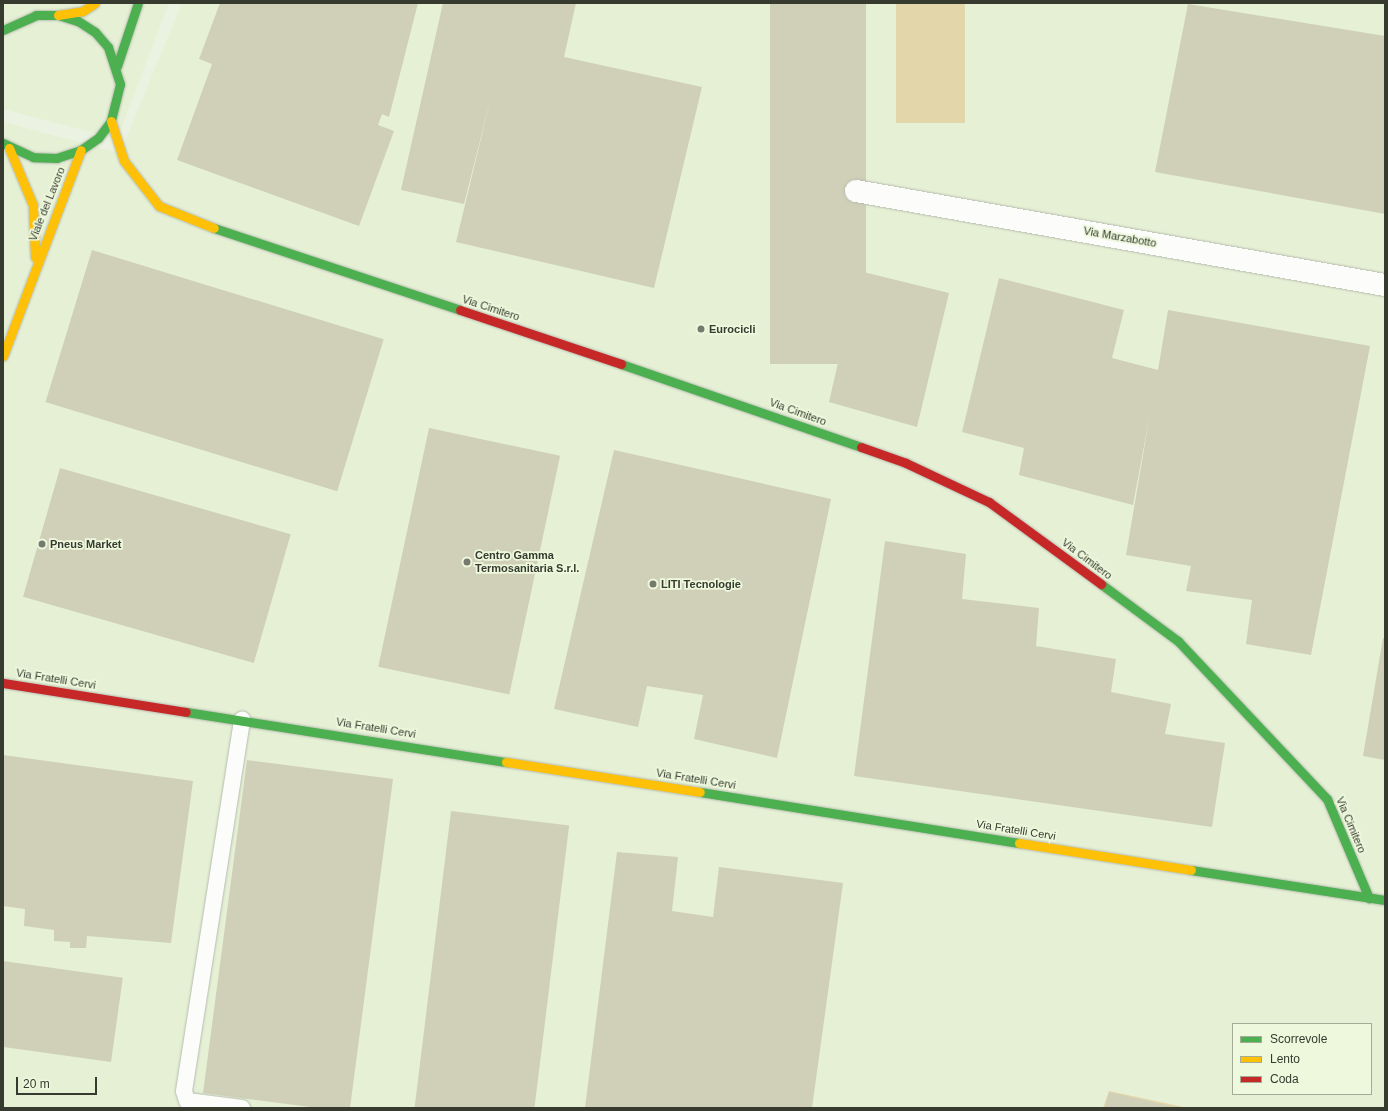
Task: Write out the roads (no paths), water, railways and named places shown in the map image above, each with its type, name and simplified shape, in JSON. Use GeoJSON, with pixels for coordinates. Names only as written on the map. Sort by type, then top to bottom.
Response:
{"type":"FeatureCollection","features":[{"type":"Feature","properties":{"kind":"street","name":"Viale del Lavoro"},"geometry":{"type":"LineString","coordinates":[[3,30],[36,15],[58,15],[83,11],[95,3]]}},
{"type":"Feature","properties":{"kind":"street","name":"Viale del Lavoro"},"geometry":{"type":"LineString","coordinates":[[116,66],[138,3]]}},
{"type":"Feature","properties":{"kind":"street","name":"Viale del Lavoro"},"geometry":{"type":"LineString","coordinates":[[6,146],[33,157],[57,158],[81,150],[98,138],[110,121],[120,84],[116,66],[108,47],[95,32],[58,15]]}},
{"type":"Feature","properties":{"kind":"street","name":"Via Cimitero"},"geometry":{"type":"LineString","coordinates":[[110,121],[124,161],[135,179],[159,206],[174,216],[772,415],[906,463],[989,502],[1178,641],[1327,798],[1369,898]]}},
{"type":"Feature","properties":{"kind":"street","name":"Viale del Lavoro"},"geometry":{"type":"LineString","coordinates":[[6,146],[33,205],[35,266]]}},
{"type":"Feature","properties":{"kind":"street","name":"Viale del Lavoro"},"geometry":{"type":"LineString","coordinates":[[3,356],[35,266],[81,150]]}},
{"type":"Feature","properties":{"kind":"street","name":"Via Marzabotto"},"geometry":{"type":"LineString","coordinates":[[856,191],[1385,285]]}},
{"type":"Feature","properties":{"kind":"street","name":"Via Fratelli Cervi"},"geometry":{"type":"LineString","coordinates":[[3,683],[242,719],[1385,900]]}},
{"type":"Feature","properties":{"kind":"lane"},"geometry":{"type":"LineString","coordinates":[[242,719],[184,1091],[187,1101],[242,1108]]}},
{"type":"Feature","properties":{"kind":"place","name":"Eurocicli"},"geometry":{"type":"Point","coordinates":[701,329]}},
{"type":"Feature","properties":{"kind":"place","name":"Pneus Market"},"geometry":{"type":"Point","coordinates":[42,544]}},
{"type":"Feature","properties":{"kind":"place","name":"Centro Gamma Termosanitaria S.r.l."},"geometry":{"type":"Point","coordinates":[467,562]}},
{"type":"Feature","properties":{"kind":"place","name":"LITI Tecnologie"},"geometry":{"type":"Point","coordinates":[653,584]}}]}
